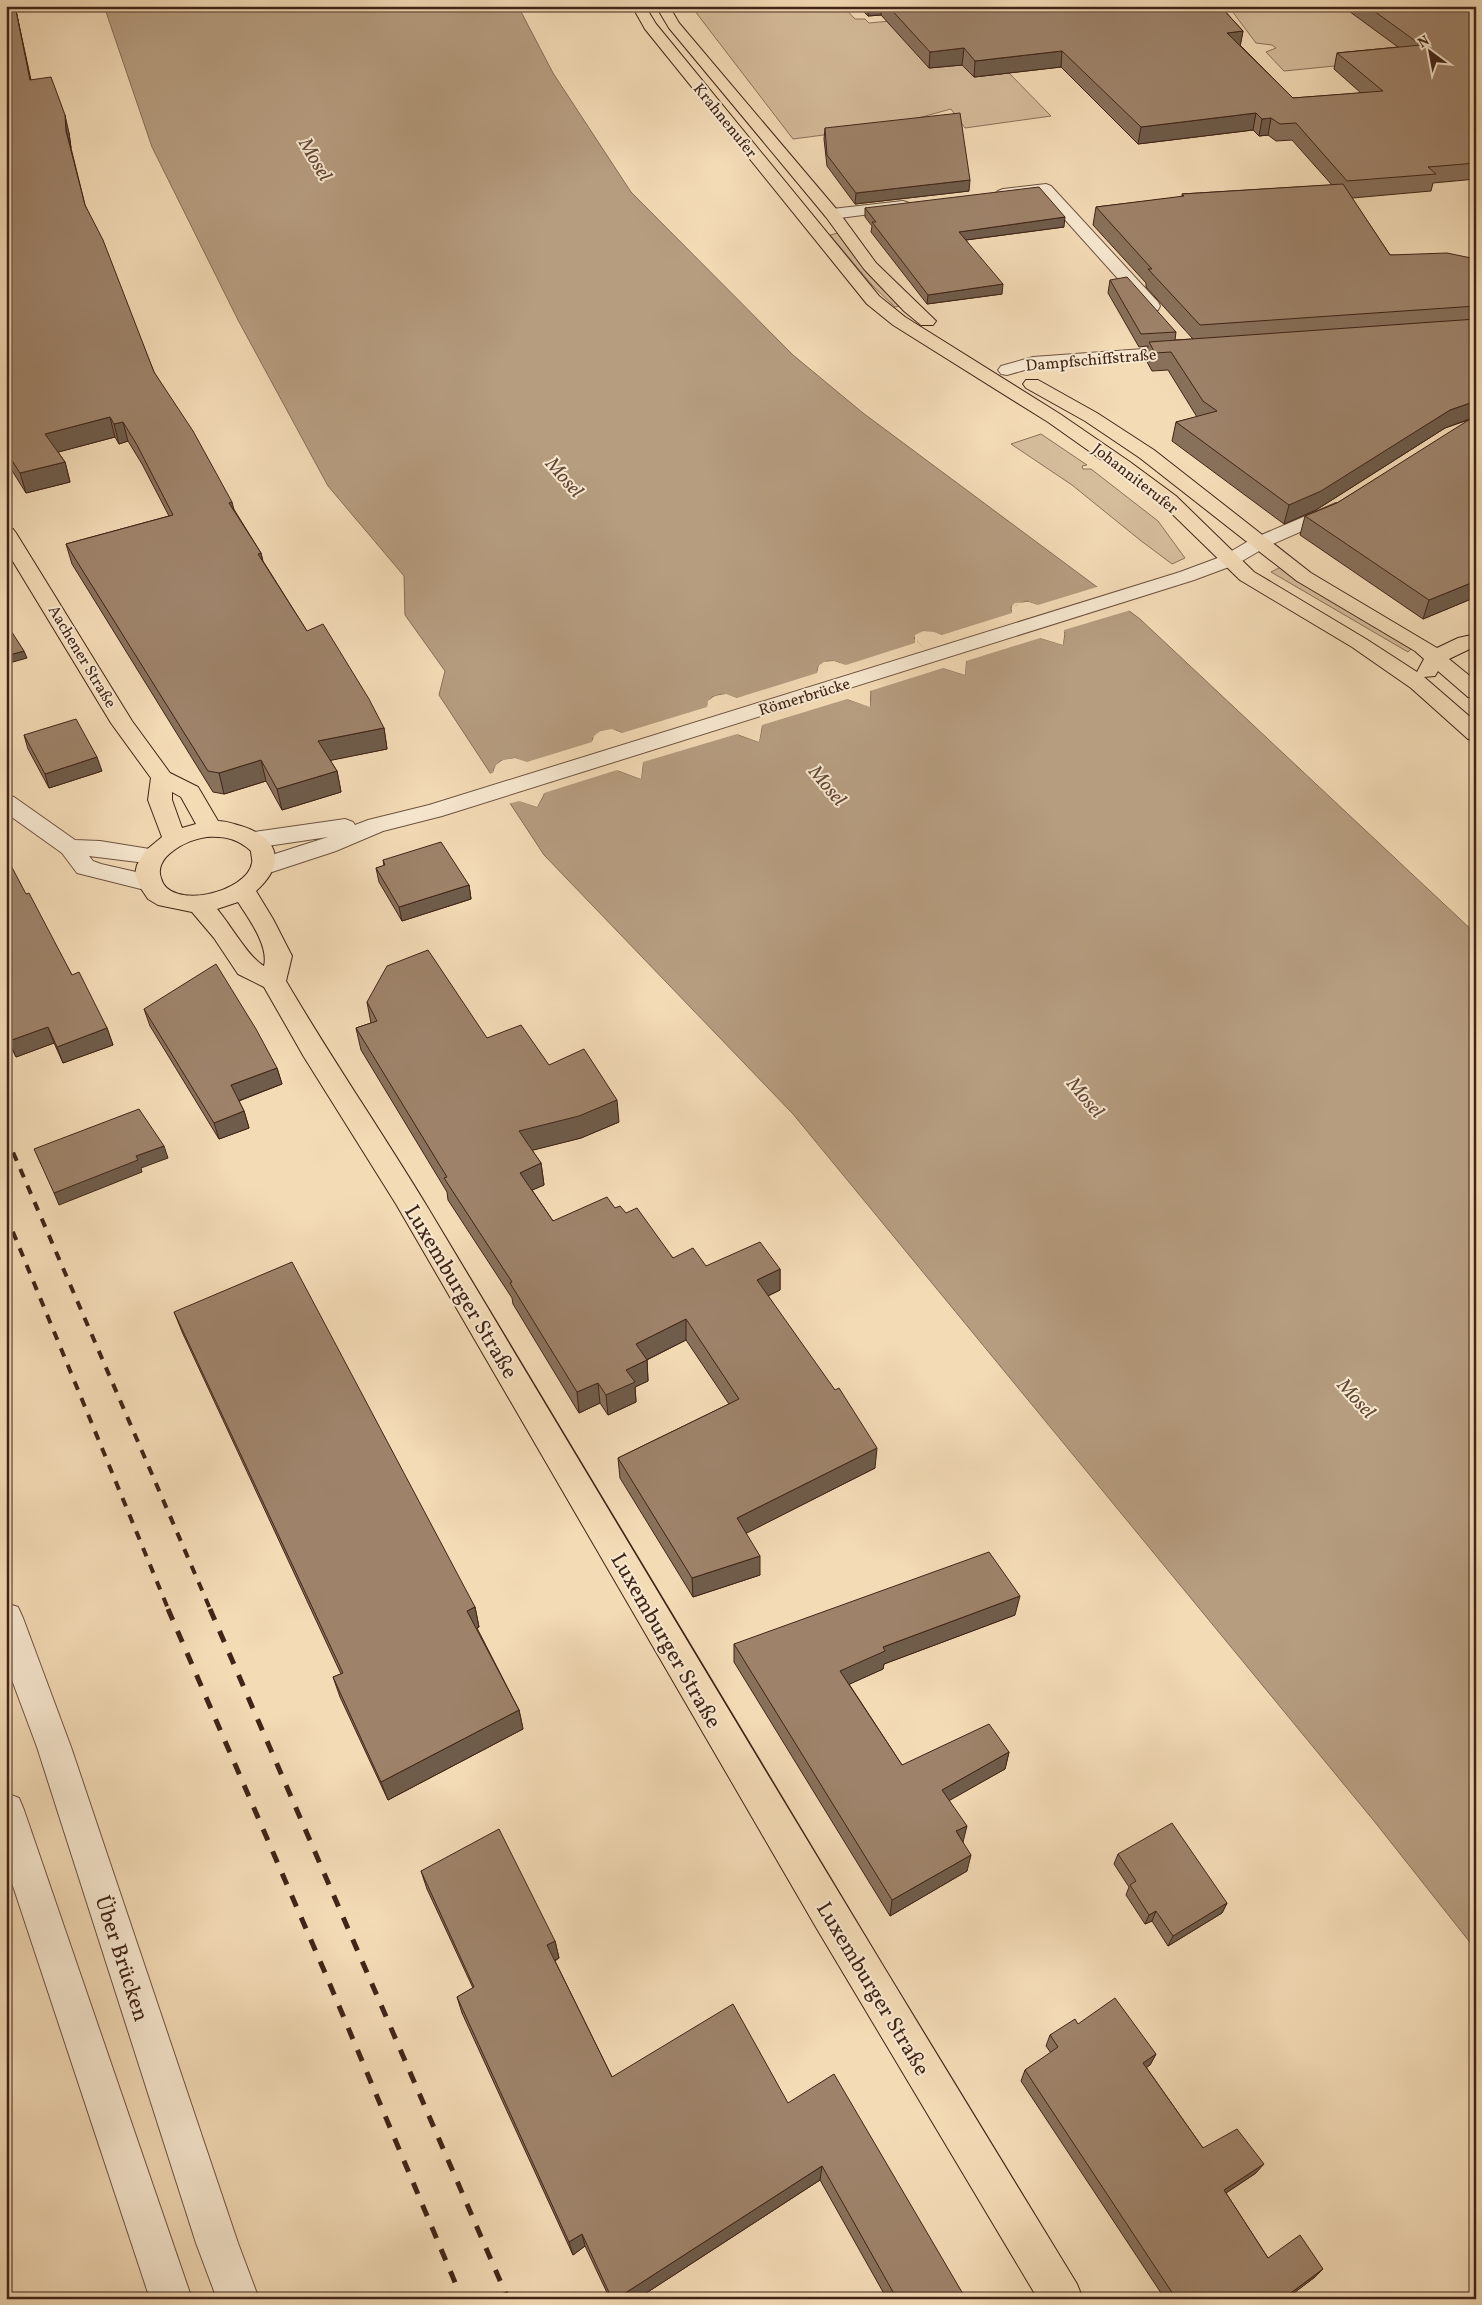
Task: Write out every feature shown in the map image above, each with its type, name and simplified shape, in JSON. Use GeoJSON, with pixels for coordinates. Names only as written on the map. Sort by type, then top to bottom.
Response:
{"type":"FeatureCollection","features":[{"type":"Feature","properties":{"kind":"main road","name":"Krahnenufer"},"geometry":{"type":"LineString","coordinates":[[638,6],[650,26],[817,231]]}},
{"type":"Feature","properties":{"kind":"main road","name":"Krahnenufer"},"geometry":{"type":"LineString","coordinates":[[662,6],[680,32],[842,228]]}},
{"type":"Feature","properties":{"kind":"main road"},"geometry":{"type":"LineString","coordinates":[[788,197],[814,212],[832,214]]}},
{"type":"Feature","properties":{"kind":"main road","name":"Johanniterufer"},"geometry":{"type":"LineString","coordinates":[[842,228],[870,266],[910,307],[1163,495],[1247,576],[1359,643],[1419,683],[1470,726]]}},
{"type":"Feature","properties":{"kind":"main road","name":"Johanniterufer"},"geometry":{"type":"LineString","coordinates":[[817,231],[873,300],[899,322],[1004,378],[1091,417],[1147,454],[1311,582],[1436,657],[1476,692]]}},
{"type":"Feature","properties":{"kind":"main road","name":"Aachener Straße"},"geometry":{"type":"LineString","coordinates":[[6,534],[122,722],[162,778],[190,792],[211,830]]}},
{"type":"Feature","properties":{"kind":"main road"},"geometry":{"type":"LineString","coordinates":[[1419,683],[1436,657],[1465,642],[1476,640]]}},
{"type":"Feature","properties":{"kind":"main road"},"geometry":{"type":"LineString","coordinates":[[162,778],[160,800],[175,839]]}},
{"type":"Feature","properties":{"kind":"main road"},"geometry":{"type":"LineString","coordinates":[[211,830],[235,831],[254,840],[263,852],[264,866],[260,876],[243,891],[222,901],[188,905],[168,900],[160,895],[149,883],[147,874],[154,856],[175,839],[199,831],[211,830]]}},
{"type":"Feature","properties":{"kind":"main road"},"geometry":{"type":"LineString","coordinates":[[200,904],[223,932],[247,968],[273,980],[280,956],[261,919],[243,891]]}},
{"type":"Feature","properties":{"kind":"main road","name":"Luxemburger Straße"},"geometry":{"type":"LineString","coordinates":[[273,980],[308,1041],[406,1196],[825,1908],[1062,2299]]}},
{"type":"Feature","properties":{"kind":"street"},"geometry":{"type":"LineString","coordinates":[[988,196],[1046,189],[1161,316]]}},
{"type":"Feature","properties":{"kind":"street"},"geometry":{"type":"LineString","coordinates":[[832,214],[920,204]]}},
{"type":"Feature","properties":{"kind":"street","name":"Dampfschiffstraße"},"geometry":{"type":"LineString","coordinates":[[1004,378],[1033,362],[1190,346]]}},
{"type":"Feature","properties":{"kind":"street","name":"Römerbrücke"},"geometry":{"type":"LineString","coordinates":[[264,866],[328,846],[376,825],[434,811],[1187,576],[1230,560],[1259,543],[1324,516],[1355,498]]}},
{"type":"Feature","properties":{"kind":"street"},"geometry":{"type":"LineString","coordinates":[[6,802],[70,848],[85,866],[96,872],[149,883]]}},
{"type":"Feature","properties":{"kind":"street","name":"Römerbrücke"},"geometry":{"type":"LineString","coordinates":[[254,840],[348,826],[376,825]]}},
{"type":"Feature","properties":{"kind":"street"},"geometry":{"type":"LineString","coordinates":[[70,848],[100,849],[154,856]]}},
{"type":"Feature","properties":{"kind":"street","name":"Über Brücken"},"geometry":{"type":"LineString","coordinates":[[6,1618],[54,1747],[217,2243],[238,2299]]}},
{"type":"Feature","properties":{"kind":"street"},"geometry":{"type":"LineString","coordinates":[[6,1810],[171,2299]]}},
{"type":"Feature","properties":{"kind":"shaded area"},"geometry":{"type":"Polygon","coordinates":[[[691,6],[843,6],[855,19],[865,19],[869,23],[891,21],[962,65],[974,77],[1009,73],[1051,116],[965,128],[951,109],[885,127],[793,139],[691,6]]]}},
{"type":"Feature","properties":{"kind":"shaded area"},"geometry":{"type":"Polygon","coordinates":[[[1476,6],[1476,52],[1284,71],[1266,52],[1276,48],[1272,45],[1256,43],[1229,7],[1476,6]]]}},
{"type":"Feature","properties":{"kind":"shaded area"},"geometry":{"type":"Polygon","coordinates":[[[838,233],[864,269],[901,306],[895,307],[872,285],[830,235],[838,233]]]}},
{"type":"Feature","properties":{"kind":"shaded area"},"geometry":{"type":"Polygon","coordinates":[[[1041,434],[1087,465],[1082,466],[1083,469],[1091,469],[1158,521],[1185,558],[1172,564],[1072,485],[1011,444],[1041,434]]]}},
{"type":"Feature","properties":{"kind":"shaded area"},"geometry":{"type":"Polygon","coordinates":[[[1281,567],[1412,648],[1408,652],[1271,572],[1281,567]]]}},
{"type":"Feature","properties":{"kind":"water","name":"Mosel"},"geometry":{"type":"Polygon","coordinates":[[[104,6],[518,6],[553,73],[631,192],[793,355],[863,413],[1140,619],[1476,934],[1476,1950],[1374,1821],[793,1114],[544,855],[439,695],[445,671],[405,615],[404,576],[328,486],[238,320],[152,147],[104,6]],[[1026,601],[1011,607],[1011,610],[1040,638],[1063,645],[1065,633],[1037,605],[1026,601]],[[923,631],[914,638],[943,668],[965,675],[966,661],[942,635],[923,631]],[[828,661],[819,665],[817,671],[849,700],[870,706],[871,692],[847,667],[828,661]],[[722,694],[712,697],[707,705],[739,735],[759,742],[762,727],[737,698],[722,694]],[[615,730],[600,731],[592,739],[619,771],[641,779],[643,764],[622,733],[615,730]],[[515,758],[500,761],[493,770],[520,801],[537,807],[544,795],[527,763],[515,758]]]}},
{"type":"Feature","properties":{"kind":"pier"},"geometry":{"type":"Polygon","coordinates":[[[1100,586],[1131,610],[1064,630],[1063,645],[1040,638],[966,661],[965,675],[943,668],[870,691],[870,707],[847,699],[762,725],[759,742],[737,734],[643,762],[641,779],[617,770],[544,793],[537,807],[519,801],[508,804],[488,774],[493,773],[496,765],[503,760],[515,758],[527,762],[592,742],[594,736],[600,731],[612,729],[622,733],[707,707],[708,701],[715,696],[726,694],[737,698],[817,673],[819,665],[824,662],[834,661],[846,665],[915,643],[915,635],[923,631],[942,635],[1012,613],[1012,606],[1015,603],[1029,602],[1038,605],[1100,586]],[[1028,604],[1016,605],[1013,610],[1041,636],[1061,642],[1062,632],[1036,607],[1028,604]],[[926,634],[918,636],[917,641],[944,666],[963,672],[964,662],[940,637],[926,634]],[[834,663],[823,665],[820,671],[850,697],[868,703],[868,693],[844,667],[834,663]],[[725,697],[713,699],[710,706],[740,733],[757,738],[759,726],[735,700],[725,697]],[[614,732],[601,733],[595,738],[595,741],[619,768],[639,775],[641,763],[620,735],[614,732]],[[515,761],[501,763],[496,772],[521,799],[536,804],[541,795],[525,764],[515,761]]]}},
{"type":"Feature","properties":{"kind":"building"},"geometry":{"type":"Polygon","coordinates":[[[6,6],[15,6],[30,80],[51,77],[65,115],[66,131],[85,205],[103,240],[154,372],[193,431],[232,502],[229,503],[261,553],[258,554],[307,631],[323,624],[369,699],[384,728],[318,741],[337,771],[277,789],[261,760],[219,773],[208,771],[66,544],[173,515],[123,422],[114,424],[110,417],[45,434],[65,462],[20,473],[6,451],[6,6]]]}},
{"type":"Feature","properties":{"kind":"building"},"geometry":{"type":"Polygon","coordinates":[[[888,6],[1220,6],[1243,31],[1227,33],[1293,98],[1383,91],[1337,53],[1421,45],[1367,6],[1476,6],[1476,163],[1428,167],[1436,174],[1347,181],[1296,123],[1280,124],[1271,118],[1262,119],[1256,113],[1141,127],[1062,51],[975,61],[964,48],[930,52],[888,6]]]}},
{"type":"Feature","properties":{"kind":"building"},"geometry":{"type":"Polygon","coordinates":[[[960,113],[970,180],[856,193],[827,155],[825,128],[960,113]]]}},
{"type":"Feature","properties":{"kind":"building"},"geometry":{"type":"Polygon","coordinates":[[[1343,184],[1390,255],[1447,253],[1476,259],[1476,306],[1200,325],[1148,269],[1152,269],[1096,207],[1184,196],[1182,194],[1343,184]]]}},
{"type":"Feature","properties":{"kind":"building"},"geometry":{"type":"Polygon","coordinates":[[[1039,187],[1065,217],[959,232],[1003,284],[928,295],[872,222],[876,222],[865,208],[1039,187]]]}},
{"type":"Feature","properties":{"kind":"building"},"geometry":{"type":"Polygon","coordinates":[[[1127,277],[1176,332],[1141,334],[1110,280],[1127,277]]]}},
{"type":"Feature","properties":{"kind":"building"},"geometry":{"type":"Polygon","coordinates":[[[1476,319],[1476,401],[1450,410],[1321,491],[1289,505],[1176,422],[1217,411],[1203,401],[1171,352],[1155,353],[1149,342],[1476,319]]]}},
{"type":"Feature","properties":{"kind":"building"},"geometry":{"type":"Polygon","coordinates":[[[1476,417],[1476,581],[1429,600],[1305,516],[1337,503],[1476,417]]]}},
{"type":"Feature","properties":{"kind":"building"},"geometry":{"type":"Polygon","coordinates":[[[6,623],[24,651],[6,656],[6,623]]]}},
{"type":"Feature","properties":{"kind":"building"},"geometry":{"type":"Polygon","coordinates":[[[76,719],[97,757],[45,774],[24,735],[76,719]]]}},
{"type":"Feature","properties":{"kind":"building"},"geometry":{"type":"Polygon","coordinates":[[[441,842],[469,885],[399,907],[376,868],[385,865],[383,860],[441,842]]]}},
{"type":"Feature","properties":{"kind":"building"},"geometry":{"type":"Polygon","coordinates":[[[6,856],[26,894],[29,893],[72,975],[79,972],[107,1028],[57,1047],[48,1027],[9,1041],[6,1035],[6,856]]]}},
{"type":"Feature","properties":{"kind":"building"},"geometry":{"type":"Polygon","coordinates":[[[428,950],[487,1038],[521,1025],[549,1065],[584,1049],[617,1100],[579,1116],[519,1131],[541,1163],[520,1173],[553,1221],[607,1197],[615,1208],[620,1206],[626,1213],[637,1208],[673,1258],[693,1248],[706,1266],[760,1242],[780,1269],[757,1280],[835,1390],[839,1388],[877,1448],[737,1518],[760,1556],[692,1578],[618,1458],[739,1399],[686,1319],[636,1344],[647,1360],[626,1370],[635,1382],[606,1395],[598,1383],[577,1392],[510,1283],[512,1282],[444,1178],[447,1177],[356,1028],[377,1021],[367,1002],[387,966],[428,950]]]}},
{"type":"Feature","properties":{"kind":"building"},"geometry":{"type":"Polygon","coordinates":[[[216,964],[256,1029],[277,1068],[231,1085],[244,1111],[214,1123],[144,1009],[216,964]]]}},
{"type":"Feature","properties":{"kind":"building"},"geometry":{"type":"Polygon","coordinates":[[[139,1109],[164,1146],[136,1156],[138,1160],[54,1193],[34,1149],[139,1109]]]}},
{"type":"Feature","properties":{"kind":"building"},"geometry":{"type":"Polygon","coordinates":[[[292,1262],[475,1607],[467,1611],[519,1710],[381,1782],[333,1677],[343,1673],[174,1312],[292,1262]]]}},
{"type":"Feature","properties":{"kind":"building"},"geometry":{"type":"Polygon","coordinates":[[[989,1552],[1020,1596],[883,1647],[885,1651],[840,1671],[902,1765],[989,1724],[1009,1752],[942,1790],[967,1826],[956,1831],[971,1855],[892,1900],[734,1644],[989,1552]]]}},
{"type":"Feature","properties":{"kind":"building"},"geometry":{"type":"Polygon","coordinates":[[[1172,1823],[1227,1903],[1173,1936],[1156,1911],[1149,1915],[1130,1885],[1136,1881],[1118,1854],[1172,1823]]]}},
{"type":"Feature","properties":{"kind":"building"},"geometry":{"type":"Polygon","coordinates":[[[499,1829],[555,1941],[547,1945],[612,2077],[733,2004],[788,2103],[834,2074],[966,2299],[897,2299],[822,2166],[616,2299],[612,2299],[582,2234],[569,2242],[457,1997],[474,1987],[421,1871],[499,1829]]]}},
{"type":"Feature","properties":{"kind":"building"},"geometry":{"type":"Polygon","coordinates":[[[1115,1998],[1156,2054],[1143,2063],[1203,2148],[1237,2129],[1264,2164],[1224,2190],[1268,2258],[1300,2235],[1323,2269],[1288,2295],[1290,2299],[1172,2299],[1175,2297],[1025,2070],[1058,2047],[1050,2035],[1075,2019],[1078,2024],[1115,1998]]]}},
{"type":"Feature","properties":{"kind":"railway"},"geometry":{"type":"LineString","coordinates":[[6,1136],[211,1611]]}},
{"type":"Feature","properties":{"kind":"railway"},"geometry":{"type":"LineString","coordinates":[[6,1215],[169,1611]]}},
{"type":"Feature","properties":{"kind":"railway"},"geometry":{"type":"LineString","coordinates":[[168,1609],[326,1975],[462,2299]]}},
{"type":"Feature","properties":{"kind":"railway"},"geometry":{"type":"LineString","coordinates":[[210,1609],[508,2299]]}}]}
